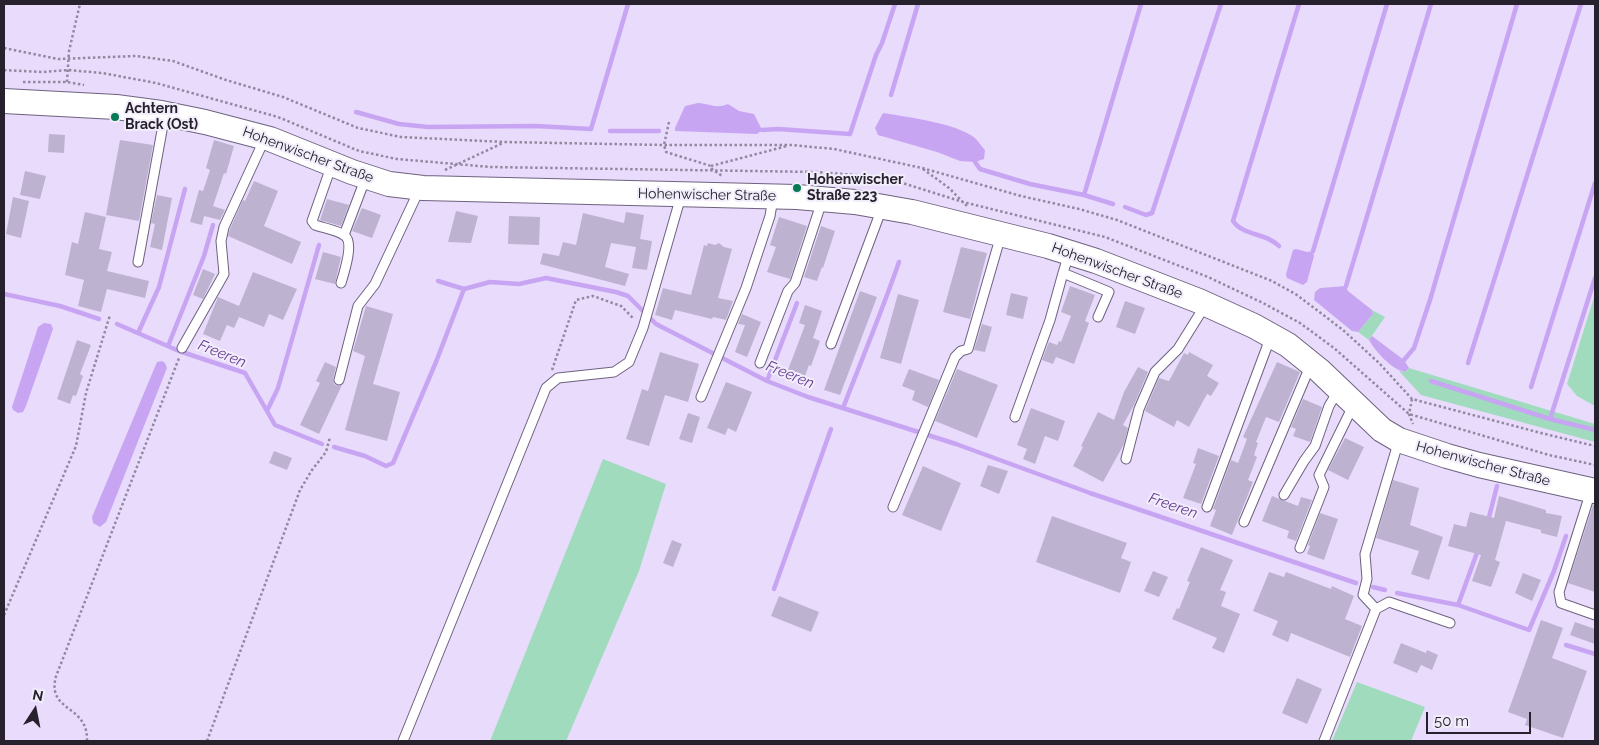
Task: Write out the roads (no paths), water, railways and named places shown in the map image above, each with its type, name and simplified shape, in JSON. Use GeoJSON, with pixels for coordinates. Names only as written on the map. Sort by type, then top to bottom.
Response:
{"type":"FeatureCollection","features":[{"type":"Feature","properties":{"kind":"main road","name":"Hohenwischer Straße"},"geometry":{"type":"LineString","coordinates":[[4,101],[108,107],[165,114],[238,130],[265,138],[366,177],[389,184],[420,188],[773,196],[855,202],[912,212],[1001,235],[1066,263],[1096,261],[1206,304],[1288,345],[1347,395],[1382,430],[1399,440],[1447,456],[1593,491]]}},
{"type":"Feature","properties":{"kind":"lane"},"geometry":{"type":"LineString","coordinates":[[138,262],[165,114]]}},
{"type":"Feature","properties":{"kind":"lane"},"geometry":{"type":"LineString","coordinates":[[181,351],[224,274],[221,241],[224,228],[265,138]]}},
{"type":"Feature","properties":{"kind":"lane"},"geometry":{"type":"LineString","coordinates":[[332,164],[312,221],[314,225],[344,235],[348,240],[349,249],[341,283]]}},
{"type":"Feature","properties":{"kind":"lane"},"geometry":{"type":"LineString","coordinates":[[344,235],[366,177]]}},
{"type":"Feature","properties":{"kind":"lane"},"geometry":{"type":"LineString","coordinates":[[338,380],[358,306],[375,284],[420,188]]}},
{"type":"Feature","properties":{"kind":"lane"},"geometry":{"type":"LineString","coordinates":[[403,741],[546,388],[558,378],[614,372],[628,362],[638,344],[644,325],[681,194]]}},
{"type":"Feature","properties":{"kind":"lane"},"geometry":{"type":"LineString","coordinates":[[701,397],[746,288],[770,216],[773,196]]}},
{"type":"Feature","properties":{"kind":"lane"},"geometry":{"type":"LineString","coordinates":[[760,363],[788,291],[795,283],[823,199]]}},
{"type":"Feature","properties":{"kind":"lane"},"geometry":{"type":"LineString","coordinates":[[831,344],[882,207]]}},
{"type":"Feature","properties":{"kind":"lane"},"geometry":{"type":"LineString","coordinates":[[893,507],[955,357],[960,351],[968,349],[1001,235]]}},
{"type":"Feature","properties":{"kind":"lane"},"geometry":{"type":"LineString","coordinates":[[1015,417],[1050,320],[1066,263],[1109,292],[1098,317]]}},
{"type":"Feature","properties":{"kind":"lane"},"geometry":{"type":"LineString","coordinates":[[1126,459],[1139,409],[1155,372],[1178,349],[1206,304]]}},
{"type":"Feature","properties":{"kind":"lane"},"geometry":{"type":"LineString","coordinates":[[1207,507],[1271,336]]}},
{"type":"Feature","properties":{"kind":"lane"},"geometry":{"type":"LineString","coordinates":[[1244,522],[1311,364]]}},
{"type":"Feature","properties":{"kind":"lane"},"geometry":{"type":"LineString","coordinates":[[1284,495],[1315,446],[1329,406],[1347,395]]}},
{"type":"Feature","properties":{"kind":"lane"},"geometry":{"type":"LineString","coordinates":[[1300,548],[1324,487],[1319,475],[1347,395]]}},
{"type":"Feature","properties":{"kind":"lane"},"geometry":{"type":"LineString","coordinates":[[1376,609],[1363,595],[1367,579],[1365,554],[1399,440]]}},
{"type":"Feature","properties":{"kind":"lane"},"geometry":{"type":"LineString","coordinates":[[1593,491],[1559,592],[1561,603],[1595,615]]}},
{"type":"Feature","properties":{"kind":"lane"},"geometry":{"type":"LineString","coordinates":[[1324,741],[1376,609],[1389,602],[1450,623]]}},
{"type":"Feature","properties":{"kind":"waterway"},"geometry":{"type":"LineString","coordinates":[[356,112],[399,124],[428,127],[536,126],[591,129],[628,4]]}},
{"type":"Feature","properties":{"kind":"waterway"},"geometry":{"type":"LineString","coordinates":[[762,130],[778,129],[850,134],[895,4]]}},
{"type":"Feature","properties":{"kind":"waterway"},"geometry":{"type":"LineString","coordinates":[[891,95],[918,4]]}},
{"type":"Feature","properties":{"kind":"waterway"},"geometry":{"type":"LineString","coordinates":[[1084,195],[1141,4]]}},
{"type":"Feature","properties":{"kind":"waterway"},"geometry":{"type":"LineString","coordinates":[[1125,207],[1146,215],[1152,213],[1221,4]]}},
{"type":"Feature","properties":{"kind":"waterway"},"geometry":{"type":"LineString","coordinates":[[1279,246],[1268,239],[1237,226],[1233,221],[1299,4]]}},
{"type":"Feature","properties":{"kind":"waterway"},"geometry":{"type":"LineString","coordinates":[[1313,251],[1387,4]]}},
{"type":"Feature","properties":{"kind":"waterway"},"geometry":{"type":"LineString","coordinates":[[1346,286],[1431,4]]}},
{"type":"Feature","properties":{"kind":"waterway"},"geometry":{"type":"LineString","coordinates":[[1404,360],[1414,348],[1430,300],[1517,4]]}},
{"type":"Feature","properties":{"kind":"waterway"},"geometry":{"type":"LineString","coordinates":[[1468,363],[1581,4]]}},
{"type":"Feature","properties":{"kind":"waterway"},"geometry":{"type":"LineString","coordinates":[[610,131],[659,131]]}},
{"type":"Feature","properties":{"kind":"waterway"},"geometry":{"type":"LineString","coordinates":[[975,162],[980,169],[1030,184],[1084,195],[1113,204]]}},
{"type":"Feature","properties":{"kind":"waterway"},"geometry":{"type":"LineString","coordinates":[[1531,387],[1595,183]]}},
{"type":"Feature","properties":{"kind":"waterway"},"geometry":{"type":"LineString","coordinates":[[138,333],[159,287],[185,189]]}},
{"type":"Feature","properties":{"kind":"waterway"},"geometry":{"type":"LineString","coordinates":[[168,346],[204,256],[213,225]]}},
{"type":"Feature","properties":{"kind":"waterway"},"geometry":{"type":"LineString","coordinates":[[267,411],[278,388],[319,245]]}},
{"type":"Feature","properties":{"kind":"waterway"},"geometry":{"type":"LineString","coordinates":[[843,408],[899,262]]}},
{"type":"Feature","properties":{"kind":"waterway","name":"Freeren"},"geometry":{"type":"LineString","coordinates":[[334,447],[365,456],[386,466],[393,463],[436,362],[464,289],[490,282],[519,284],[546,278],[628,296],[656,324],[767,381],[808,397],[956,444],[1090,493],[1356,583]]}},
{"type":"Feature","properties":{"kind":"waterway"},"geometry":{"type":"LineString","coordinates":[[1595,278],[1550,419],[1595,430]]}},
{"type":"Feature","properties":{"kind":"waterway"},"geometry":{"type":"LineString","coordinates":[[438,281],[464,289]]}},
{"type":"Feature","properties":{"kind":"waterway","name":"Freeren"},"geometry":{"type":"LineString","coordinates":[[4,294],[60,306],[99,319]]}},
{"type":"Feature","properties":{"kind":"waterway"},"geometry":{"type":"LineString","coordinates":[[767,381],[797,303]]}},
{"type":"Feature","properties":{"kind":"waterway","name":"Freeren"},"geometry":{"type":"LineString","coordinates":[[117,324],[179,351],[245,373],[275,425],[322,444]]}},
{"type":"Feature","properties":{"kind":"waterway"},"geometry":{"type":"LineString","coordinates":[[1431,381],[1550,419]]}},
{"type":"Feature","properties":{"kind":"waterway"},"geometry":{"type":"LineString","coordinates":[[774,589],[831,429]]}},
{"type":"Feature","properties":{"kind":"waterway"},"geometry":{"type":"LineString","coordinates":[[1488,521],[1497,486]]}},
{"type":"Feature","properties":{"kind":"waterway","name":"Freeren"},"geometry":{"type":"LineString","coordinates":[[1397,593],[1458,605],[1529,630],[1554,571],[1566,536]]}},
{"type":"Feature","properties":{"kind":"waterway"},"geometry":{"type":"LineString","coordinates":[[1458,605],[1478,550]]}},
{"type":"Feature","properties":{"kind":"waterway","name":"Freeren"},"geometry":{"type":"LineString","coordinates":[[1373,587],[1385,590]]}},
{"type":"Feature","properties":{"kind":"waterway","name":"Freeren"},"geometry":{"type":"LineString","coordinates":[[1566,645],[1595,654]]}},
{"type":"Feature","properties":{"kind":"place","name":"Achtern Brack (Ost)"},"geometry":{"type":"Point","coordinates":[115,117]}},
{"type":"Feature","properties":{"kind":"place","name":"Hohenwischer Straße 223"},"geometry":{"type":"Point","coordinates":[797,188]}}]}
